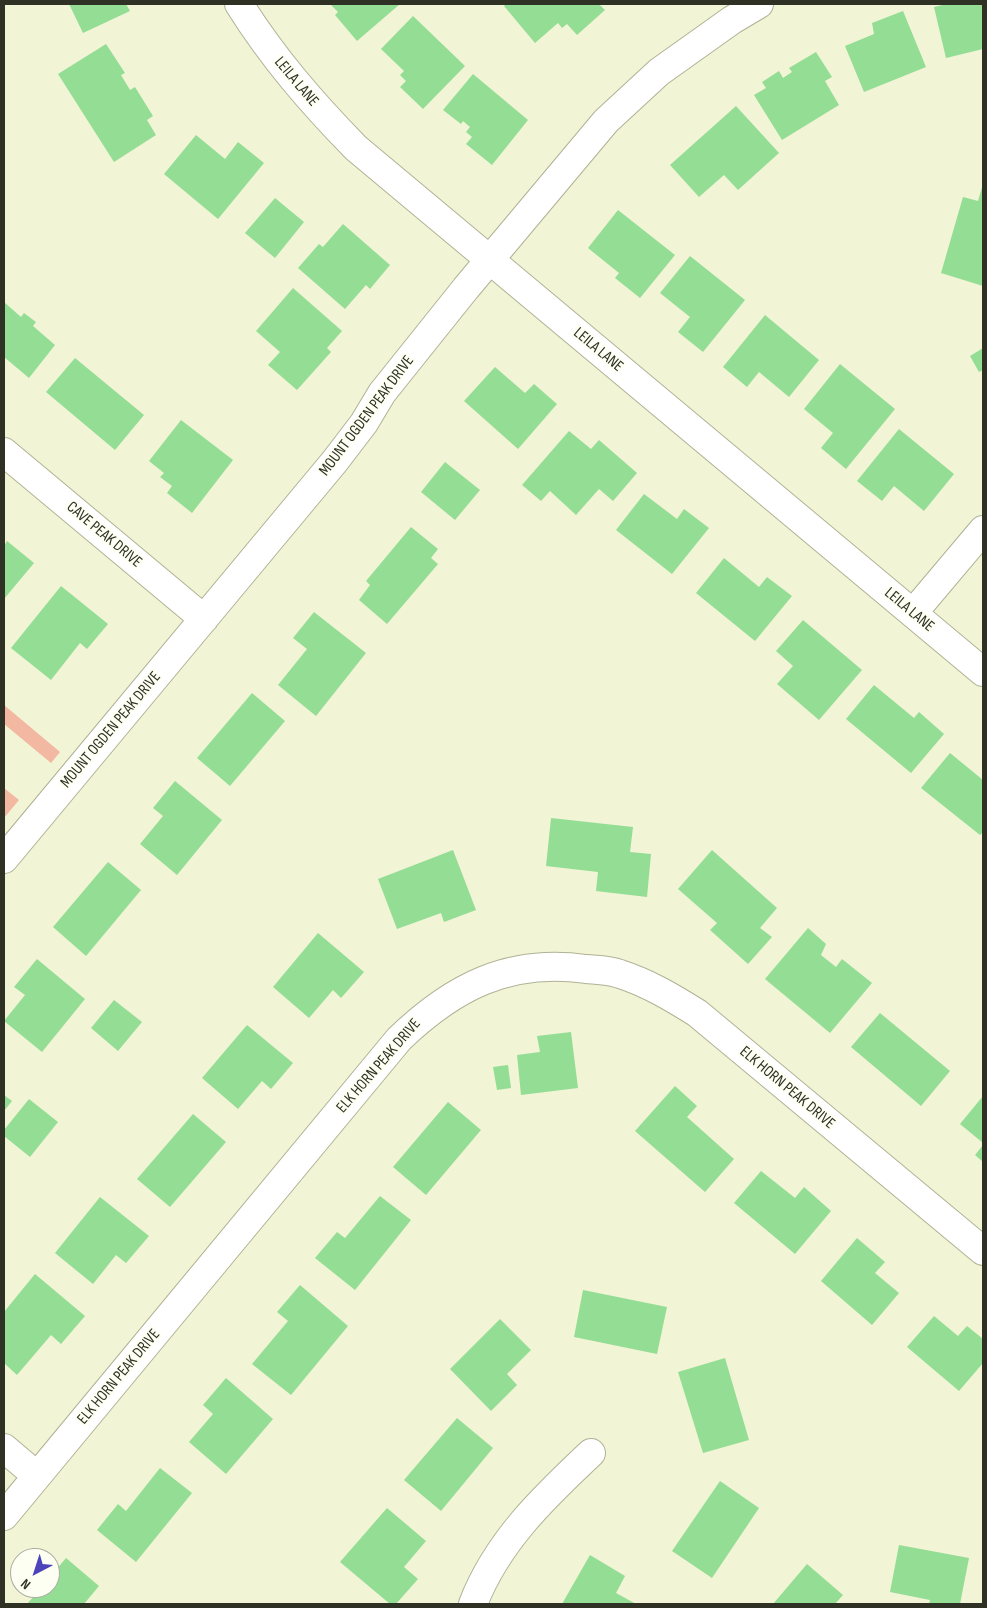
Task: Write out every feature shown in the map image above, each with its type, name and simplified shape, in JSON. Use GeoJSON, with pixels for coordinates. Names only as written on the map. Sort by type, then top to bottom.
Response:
{"type":"FeatureCollection","features":[{"type":"Feature","properties":{"kind":"street","name":"LEILA LANE"},"geometry":{"type":"LineString","coordinates":[[239,4],[265,45],[308,99],[356,148],[983,672]]}},
{"type":"Feature","properties":{"kind":"street","name":"MOUNT OGDEN PEAK DRIVE"},"geometry":{"type":"LineString","coordinates":[[4,859],[335,461],[364,424],[382,393],[606,121],[659,72],[759,4]]}},
{"type":"Feature","properties":{"kind":"street","name":"CAVE PEAK DRIVE"},"geometry":{"type":"LineString","coordinates":[[4,452],[204,618]]}},
{"type":"Feature","properties":{"kind":"street"},"geometry":{"type":"LineString","coordinates":[[913,613],[983,530]]}},
{"type":"Feature","properties":{"kind":"street","name":"ELK HORN PEAK DRIVE"},"geometry":{"type":"LineString","coordinates":[[4,1516],[399,1039],[426,1013],[458,992],[493,976],[530,966],[575,967],[619,973],[660,990],[697,1013],[983,1251]]}},
{"type":"Feature","properties":{"kind":"street"},"geometry":{"type":"LineString","coordinates":[[4,1448],[37,1476]]}},
{"type":"Feature","properties":{"kind":"street"},"geometry":{"type":"LineString","coordinates":[[474,1604],[484,1577],[511,1536],[545,1496],[591,1453]]}},
{"type":"Feature","properties":{"kind":"shaded area"},"geometry":{"type":"Polygon","coordinates":[[[4,705],[60,752],[51,763],[4,724],[4,705]]]}},
{"type":"Feature","properties":{"kind":"shaded area"},"geometry":{"type":"Polygon","coordinates":[[[4,788],[19,800],[4,818],[4,788]]]}},
{"type":"Feature","properties":{"kind":"building"},"geometry":{"type":"Polygon","coordinates":[[[69,4],[126,4],[130,11],[83,33],[69,4]]]}},
{"type":"Feature","properties":{"kind":"building"},"geometry":{"type":"Polygon","coordinates":[[[330,4],[400,4],[357,41],[335,15],[338,12],[330,4]]]}},
{"type":"Feature","properties":{"kind":"building"},"geometry":{"type":"Polygon","coordinates":[[[506,4],[599,4],[605,10],[577,35],[567,24],[562,28],[558,23],[535,43],[504,6],[506,4]]]}},
{"type":"Feature","properties":{"kind":"building"},"geometry":{"type":"Polygon","coordinates":[[[947,4],[983,4],[983,49],[946,58],[934,7],[947,4]]]}},
{"type":"Feature","properties":{"kind":"building"},"geometry":{"type":"Polygon","coordinates":[[[903,11],[926,67],[864,92],[845,46],[874,34],[872,23],[903,11]]]}},
{"type":"Feature","properties":{"kind":"building"},"geometry":{"type":"Polygon","coordinates":[[[413,16],[465,66],[423,109],[400,87],[406,81],[400,75],[404,71],[381,49],[413,16]]]}},
{"type":"Feature","properties":{"kind":"building"},"geometry":{"type":"Polygon","coordinates":[[[106,44],[125,73],[121,75],[130,90],[135,87],[153,116],[147,120],[156,135],[114,162],[58,74],[106,44]]]}},
{"type":"Feature","properties":{"kind":"building"},"geometry":{"type":"Polygon","coordinates":[[[816,52],[832,77],[825,81],[839,105],[782,140],[754,95],[766,88],[762,82],[779,71],[783,78],[792,72],[789,68],[816,52]]]}},
{"type":"Feature","properties":{"kind":"building"},"geometry":{"type":"Polygon","coordinates":[[[473,74],[528,120],[492,165],[466,144],[472,137],[466,132],[470,127],[463,121],[461,124],[443,110],[473,74]]]}},
{"type":"Feature","properties":{"kind":"building"},"geometry":{"type":"Polygon","coordinates":[[[736,106],[779,153],[738,190],[724,175],[699,197],[670,165],[736,106]]]}},
{"type":"Feature","properties":{"kind":"building"},"geometry":{"type":"Polygon","coordinates":[[[196,135],[225,159],[238,142],[264,163],[218,219],[164,174],[196,135]]]}},
{"type":"Feature","properties":{"kind":"building"},"geometry":{"type":"Polygon","coordinates":[[[983,184],[983,286],[941,273],[963,197],[978,201],[983,184]]]}},
{"type":"Feature","properties":{"kind":"building"},"geometry":{"type":"Polygon","coordinates":[[[275,198],[304,222],[275,258],[245,233],[275,198]]]}},
{"type":"Feature","properties":{"kind":"building"},"geometry":{"type":"Polygon","coordinates":[[[618,210],[675,255],[640,298],[615,278],[619,273],[588,248],[618,210]]]}},
{"type":"Feature","properties":{"kind":"building"},"geometry":{"type":"Polygon","coordinates":[[[343,224],[390,265],[370,289],[366,285],[345,309],[298,268],[319,244],[323,247],[343,224]]]}},
{"type":"Feature","properties":{"kind":"building"},"geometry":{"type":"Polygon","coordinates":[[[690,256],[745,300],[703,352],[678,332],[690,317],[660,293],[690,256]]]}},
{"type":"Feature","properties":{"kind":"building"},"geometry":{"type":"Polygon","coordinates":[[[293,288],[342,331],[327,348],[331,352],[297,390],[268,365],[280,352],[256,331],[293,288]]]}},
{"type":"Feature","properties":{"kind":"building"},"geometry":{"type":"Polygon","coordinates":[[[4,302],[21,317],[24,313],[36,322],[33,326],[55,345],[29,378],[4,357],[4,302]]]}},
{"type":"Feature","properties":{"kind":"building"},"geometry":{"type":"Polygon","coordinates":[[[765,315],[819,360],[789,397],[759,372],[747,387],[723,367],[765,315]]]}},
{"type":"Feature","properties":{"kind":"building"},"geometry":{"type":"Polygon","coordinates":[[[983,348],[983,370],[979,372],[970,356],[983,348]]]}},
{"type":"Feature","properties":{"kind":"building"},"geometry":{"type":"Polygon","coordinates":[[[75,358],[144,415],[115,450],[46,392],[75,358]]]}},
{"type":"Feature","properties":{"kind":"building"},"geometry":{"type":"Polygon","coordinates":[[[840,364],[895,409],[846,469],[821,448],[833,433],[804,409],[840,364]]]}},
{"type":"Feature","properties":{"kind":"building"},"geometry":{"type":"Polygon","coordinates":[[[495,367],[525,393],[534,384],[557,404],[518,449],[464,401],[495,367]]]}},
{"type":"Feature","properties":{"kind":"building"},"geometry":{"type":"Polygon","coordinates":[[[181,420],[233,460],[192,513],[167,493],[172,486],[160,477],[164,473],[149,461],[181,420]]]}},
{"type":"Feature","properties":{"kind":"building"},"geometry":{"type":"Polygon","coordinates":[[[899,429],[954,474],[924,511],[894,486],[882,501],[857,481],[899,429]]]}},
{"type":"Feature","properties":{"kind":"building"},"geometry":{"type":"Polygon","coordinates":[[[569,431],[591,449],[599,440],[637,473],[613,501],[599,489],[576,515],[550,491],[541,501],[522,485],[569,431]]]}},
{"type":"Feature","properties":{"kind":"building"},"geometry":{"type":"Polygon","coordinates":[[[445,462],[480,490],[455,520],[421,492],[445,462]]]}},
{"type":"Feature","properties":{"kind":"building"},"geometry":{"type":"Polygon","coordinates":[[[644,494],[677,519],[684,509],[709,528],[672,574],[616,530],[644,494]]]}},
{"type":"Feature","properties":{"kind":"building"},"geometry":{"type":"Polygon","coordinates":[[[411,527],[438,549],[431,558],[438,564],[387,624],[359,600],[370,585],[366,581],[411,527]]]}},
{"type":"Feature","properties":{"kind":"building"},"geometry":{"type":"Polygon","coordinates":[[[7,541],[34,563],[4,599],[4,546],[7,541]]]}},
{"type":"Feature","properties":{"kind":"building"},"geometry":{"type":"Polygon","coordinates":[[[724,558],[759,587],[767,577],[792,596],[755,641],[696,593],[724,558]]]}},
{"type":"Feature","properties":{"kind":"building"},"geometry":{"type":"Polygon","coordinates":[[[61,586],[108,624],[87,649],[80,643],[51,680],[11,648],[61,586]]]}},
{"type":"Feature","properties":{"kind":"building"},"geometry":{"type":"Polygon","coordinates":[[[314,612],[366,653],[316,716],[278,685],[307,649],[293,638],[314,612]]]}},
{"type":"Feature","properties":{"kind":"building"},"geometry":{"type":"Polygon","coordinates":[[[803,620],[862,670],[819,720],[777,684],[793,666],[776,651],[803,620]]]}},
{"type":"Feature","properties":{"kind":"building"},"geometry":{"type":"Polygon","coordinates":[[[874,685],[914,718],[919,712],[944,734],[911,773],[846,719],[874,685]]]}},
{"type":"Feature","properties":{"kind":"building"},"geometry":{"type":"Polygon","coordinates":[[[252,693],[285,721],[230,786],[197,758],[252,693]]]}},
{"type":"Feature","properties":{"kind":"building"},"geometry":{"type":"Polygon","coordinates":[[[950,753],[983,780],[983,832],[980,835],[921,788],[950,753]]]}},
{"type":"Feature","properties":{"kind":"building"},"geometry":{"type":"Polygon","coordinates":[[[175,781],[222,820],[177,875],[140,844],[163,816],[153,808],[175,781]]]}},
{"type":"Feature","properties":{"kind":"building"},"geometry":{"type":"Polygon","coordinates":[[[551,818],[633,827],[630,852],[651,854],[647,897],[596,891],[598,872],[546,866],[551,818]]]}},
{"type":"Feature","properties":{"kind":"building"},"geometry":{"type":"Polygon","coordinates":[[[453,850],[476,910],[444,922],[441,913],[397,929],[378,879],[453,850]]]}},
{"type":"Feature","properties":{"kind":"building"},"geometry":{"type":"Polygon","coordinates":[[[712,850],[777,908],[760,928],[772,937],[748,964],[710,930],[717,923],[678,889],[712,850]]]}},
{"type":"Feature","properties":{"kind":"building"},"geometry":{"type":"Polygon","coordinates":[[[108,862],[141,890],[86,956],[53,927],[108,862]]]}},
{"type":"Feature","properties":{"kind":"building"},"geometry":{"type":"Polygon","coordinates":[[[808,928],[826,944],[821,955],[836,967],[842,959],[872,983],[830,1033],[765,979],[808,928]]]}},
{"type":"Feature","properties":{"kind":"building"},"geometry":{"type":"Polygon","coordinates":[[[318,933],[364,972],[341,998],[333,990],[309,1018],[273,987],[318,933]]]}},
{"type":"Feature","properties":{"kind":"building"},"geometry":{"type":"Polygon","coordinates":[[[37,959],[85,999],[42,1052],[4,1021],[25,995],[14,987],[37,959]]]}},
{"type":"Feature","properties":{"kind":"building"},"geometry":{"type":"Polygon","coordinates":[[[114,1000],[142,1022],[118,1051],[91,1028],[114,1000]]]}},
{"type":"Feature","properties":{"kind":"building"},"geometry":{"type":"Polygon","coordinates":[[[880,1013],[950,1071],[921,1106],[851,1047],[880,1013]]]}},
{"type":"Feature","properties":{"kind":"building"},"geometry":{"type":"Polygon","coordinates":[[[247,1025],[293,1063],[271,1089],[262,1081],[238,1109],[202,1078],[247,1025]]]}},
{"type":"Feature","properties":{"kind":"building"},"geometry":{"type":"Polygon","coordinates":[[[571,1032],[578,1088],[521,1095],[517,1055],[540,1052],[537,1036],[571,1032]]]}},
{"type":"Feature","properties":{"kind":"building"},"geometry":{"type":"Polygon","coordinates":[[[508,1065],[511,1088],[497,1090],[493,1067],[508,1065]]]}},
{"type":"Feature","properties":{"kind":"building"},"geometry":{"type":"Polygon","coordinates":[[[675,1086],[697,1106],[687,1117],[734,1159],[705,1192],[635,1131],[675,1086]]]}},
{"type":"Feature","properties":{"kind":"building"},"geometry":{"type":"Polygon","coordinates":[[[4,1095],[12,1101],[4,1111],[4,1095]]]}},
{"type":"Feature","properties":{"kind":"building"},"geometry":{"type":"Polygon","coordinates":[[[983,1096],[983,1143],[960,1124],[983,1096]]]}},
{"type":"Feature","properties":{"kind":"building"},"geometry":{"type":"Polygon","coordinates":[[[29,1099],[58,1122],[30,1157],[4,1136],[4,1130],[29,1099]]]}},
{"type":"Feature","properties":{"kind":"building"},"geometry":{"type":"Polygon","coordinates":[[[448,1102],[481,1130],[426,1195],[393,1167],[448,1102]]]}},
{"type":"Feature","properties":{"kind":"building"},"geometry":{"type":"Polygon","coordinates":[[[193,1114],[226,1142],[170,1207],[137,1179],[193,1114]]]}},
{"type":"Feature","properties":{"kind":"building"},"geometry":{"type":"Polygon","coordinates":[[[983,1145],[983,1162],[975,1155],[983,1145]]]}},
{"type":"Feature","properties":{"kind":"building"},"geometry":{"type":"Polygon","coordinates":[[[761,1171],[795,1198],[804,1187],[831,1211],[795,1254],[734,1203],[761,1171]]]}},
{"type":"Feature","properties":{"kind":"building"},"geometry":{"type":"Polygon","coordinates":[[[380,1196],[411,1220],[355,1290],[315,1258],[337,1232],[345,1238],[380,1196]]]}},
{"type":"Feature","properties":{"kind":"building"},"geometry":{"type":"Polygon","coordinates":[[[100,1197],[149,1236],[126,1263],[116,1255],[93,1284],[55,1253],[100,1197]]]}},
{"type":"Feature","properties":{"kind":"building"},"geometry":{"type":"Polygon","coordinates":[[[857,1238],[885,1262],[875,1273],[899,1293],[872,1325],[821,1281],[857,1238]]]}},
{"type":"Feature","properties":{"kind":"building"},"geometry":{"type":"Polygon","coordinates":[[[35,1274],[85,1316],[61,1344],[51,1335],[17,1375],[4,1363],[4,1312],[35,1274]]]}},
{"type":"Feature","properties":{"kind":"building"},"geometry":{"type":"Polygon","coordinates":[[[300,1285],[348,1326],[291,1395],[252,1364],[288,1321],[277,1312],[300,1285]]]}},
{"type":"Feature","properties":{"kind":"building"},"geometry":{"type":"Polygon","coordinates":[[[583,1290],[667,1307],[657,1354],[574,1337],[583,1290]]]}},
{"type":"Feature","properties":{"kind":"building"},"geometry":{"type":"Polygon","coordinates":[[[934,1316],[958,1336],[967,1326],[983,1339],[983,1363],[959,1391],[907,1347],[934,1316]]]}},
{"type":"Feature","properties":{"kind":"building"},"geometry":{"type":"Polygon","coordinates":[[[500,1319],[531,1350],[507,1374],[517,1385],[491,1411],[450,1369],[500,1319]]]}},
{"type":"Feature","properties":{"kind":"building"},"geometry":{"type":"Polygon","coordinates":[[[725,1358],[749,1440],[703,1453],[678,1372],[725,1358]]]}},
{"type":"Feature","properties":{"kind":"building"},"geometry":{"type":"Polygon","coordinates":[[[226,1378],[273,1419],[226,1474],[189,1442],[213,1414],[203,1405],[226,1378]]]}},
{"type":"Feature","properties":{"kind":"building"},"geometry":{"type":"Polygon","coordinates":[[[457,1418],[493,1448],[441,1511],[404,1480],[457,1418]]]}},
{"type":"Feature","properties":{"kind":"building"},"geometry":{"type":"Polygon","coordinates":[[[160,1468],[192,1493],[136,1562],[97,1530],[118,1504],[126,1511],[160,1468]]]}},
{"type":"Feature","properties":{"kind":"building"},"geometry":{"type":"Polygon","coordinates":[[[720,1481],[759,1508],[712,1578],[672,1551],[720,1481]]]}},
{"type":"Feature","properties":{"kind":"building"},"geometry":{"type":"Polygon","coordinates":[[[387,1508],[426,1541],[404,1567],[418,1579],[396,1604],[390,1604],[340,1562],[387,1508]]]}},
{"type":"Feature","properties":{"kind":"building"},"geometry":{"type":"Polygon","coordinates":[[[899,1545],[969,1558],[960,1604],[929,1604],[930,1600],[890,1592],[899,1545]]]}},
{"type":"Feature","properties":{"kind":"building"},"geometry":{"type":"Polygon","coordinates":[[[590,1555],[625,1576],[616,1593],[636,1604],[562,1604],[590,1555]]]}},
{"type":"Feature","properties":{"kind":"building"},"geometry":{"type":"Polygon","coordinates":[[[66,1558],[99,1586],[84,1604],[27,1604],[32,1598],[60,1598],[60,1565],[66,1558]]]}},
{"type":"Feature","properties":{"kind":"building"},"geometry":{"type":"Polygon","coordinates":[[[807,1564],[843,1595],[835,1604],[773,1604],[807,1564]]]}}]}
